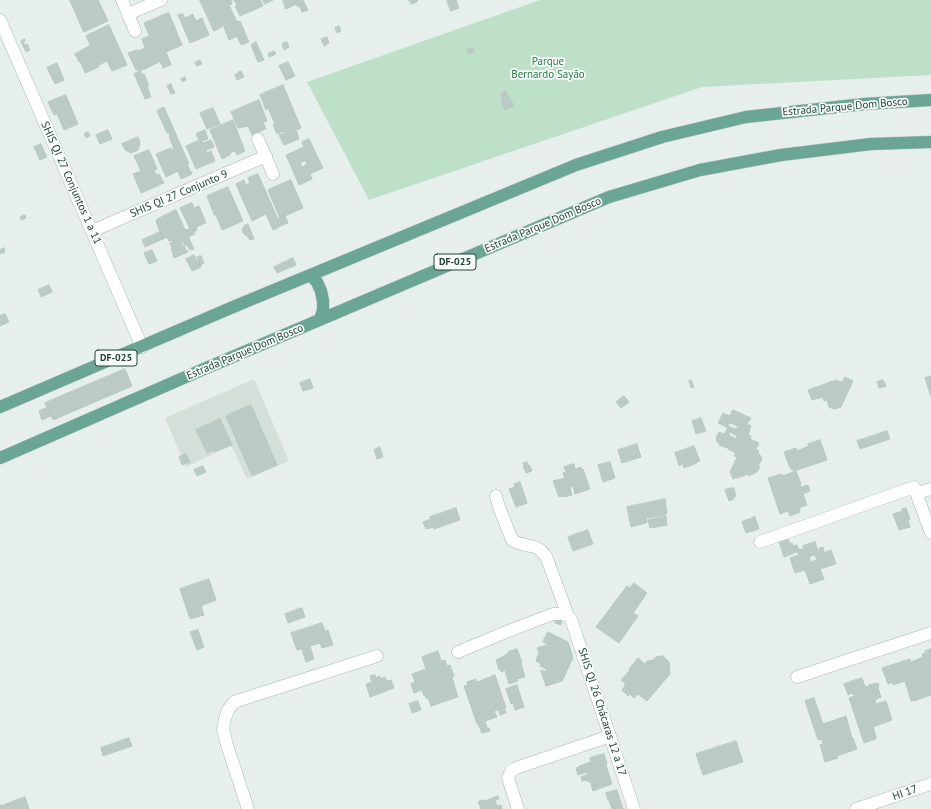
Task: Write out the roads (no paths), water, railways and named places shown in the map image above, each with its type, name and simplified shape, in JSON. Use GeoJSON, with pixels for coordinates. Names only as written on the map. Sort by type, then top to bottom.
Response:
{"type":"FeatureCollection","features":[{"type":"Feature","properties":{"kind":"main road","name":"Estrada Parque Dom Bosco"},"geometry":{"type":"LineString","coordinates":[[0,408],[310,275],[576,165],[662,137],[746,117],[864,104],[931,100]]}},
{"type":"Feature","properties":{"kind":"main road","name":"Estrada Parque Dom Bosco"},"geometry":{"type":"LineString","coordinates":[[0,458],[204,369],[609,197],[700,170],[781,155],[871,144],[931,142]]}},
{"type":"Feature","properties":{"kind":"main road"},"geometry":{"type":"LineString","coordinates":[[310,275],[317,282],[321,291],[323,310],[320,320]]}},
{"type":"Feature","properties":{"kind":"street"},"geometry":{"type":"LineString","coordinates":[[122,0],[135,31]]}},
{"type":"Feature","properties":{"kind":"street"},"geometry":{"type":"LineString","coordinates":[[128,14],[161,0]]}},
{"type":"Feature","properties":{"kind":"street","name":"SHIS QI 27 Conjuntos 1 a 11"},"geometry":{"type":"LineString","coordinates":[[0,20],[142,346]]}},
{"type":"Feature","properties":{"kind":"street"},"geometry":{"type":"LineString","coordinates":[[258,139],[273,174]]}},
{"type":"Feature","properties":{"kind":"street","name":"SHIS QI 27 Conjunto 9"},"geometry":{"type":"LineString","coordinates":[[92,232],[266,156]]}},
{"type":"Feature","properties":{"kind":"street"},"geometry":{"type":"LineString","coordinates":[[760,542],[915,490],[931,488]]}},
{"type":"Feature","properties":{"kind":"street"},"geometry":{"type":"LineString","coordinates":[[915,490],[931,533]]}},
{"type":"Feature","properties":{"kind":"street","name":"SHIS QI 26 Chácaras 12 a 17"},"geometry":{"type":"LineString","coordinates":[[496,496],[512,540],[516,543],[540,550],[546,556],[568,616],[571,619],[634,809]]}},
{"type":"Feature","properties":{"kind":"street"},"geometry":{"type":"LineString","coordinates":[[458,652],[553,614],[568,616]]}},
{"type":"Feature","properties":{"kind":"street"},"geometry":{"type":"LineString","coordinates":[[797,677],[931,632]]}},
{"type":"Feature","properties":{"kind":"street"},"geometry":{"type":"LineString","coordinates":[[248,809],[223,729],[227,713],[231,706],[240,700],[377,656]]}},
{"type":"Feature","properties":{"kind":"street"},"geometry":{"type":"LineString","coordinates":[[518,809],[508,778],[511,770],[610,736]]}},
{"type":"Feature","properties":{"kind":"street","name":"HI 17"},"geometry":{"type":"LineString","coordinates":[[856,809],[931,784]]}},
{"type":"Feature","properties":{"kind":"park label","name":"Parque Bernardo Sayão"},"geometry":{"type":"Point","coordinates":[548,68]}}]}
